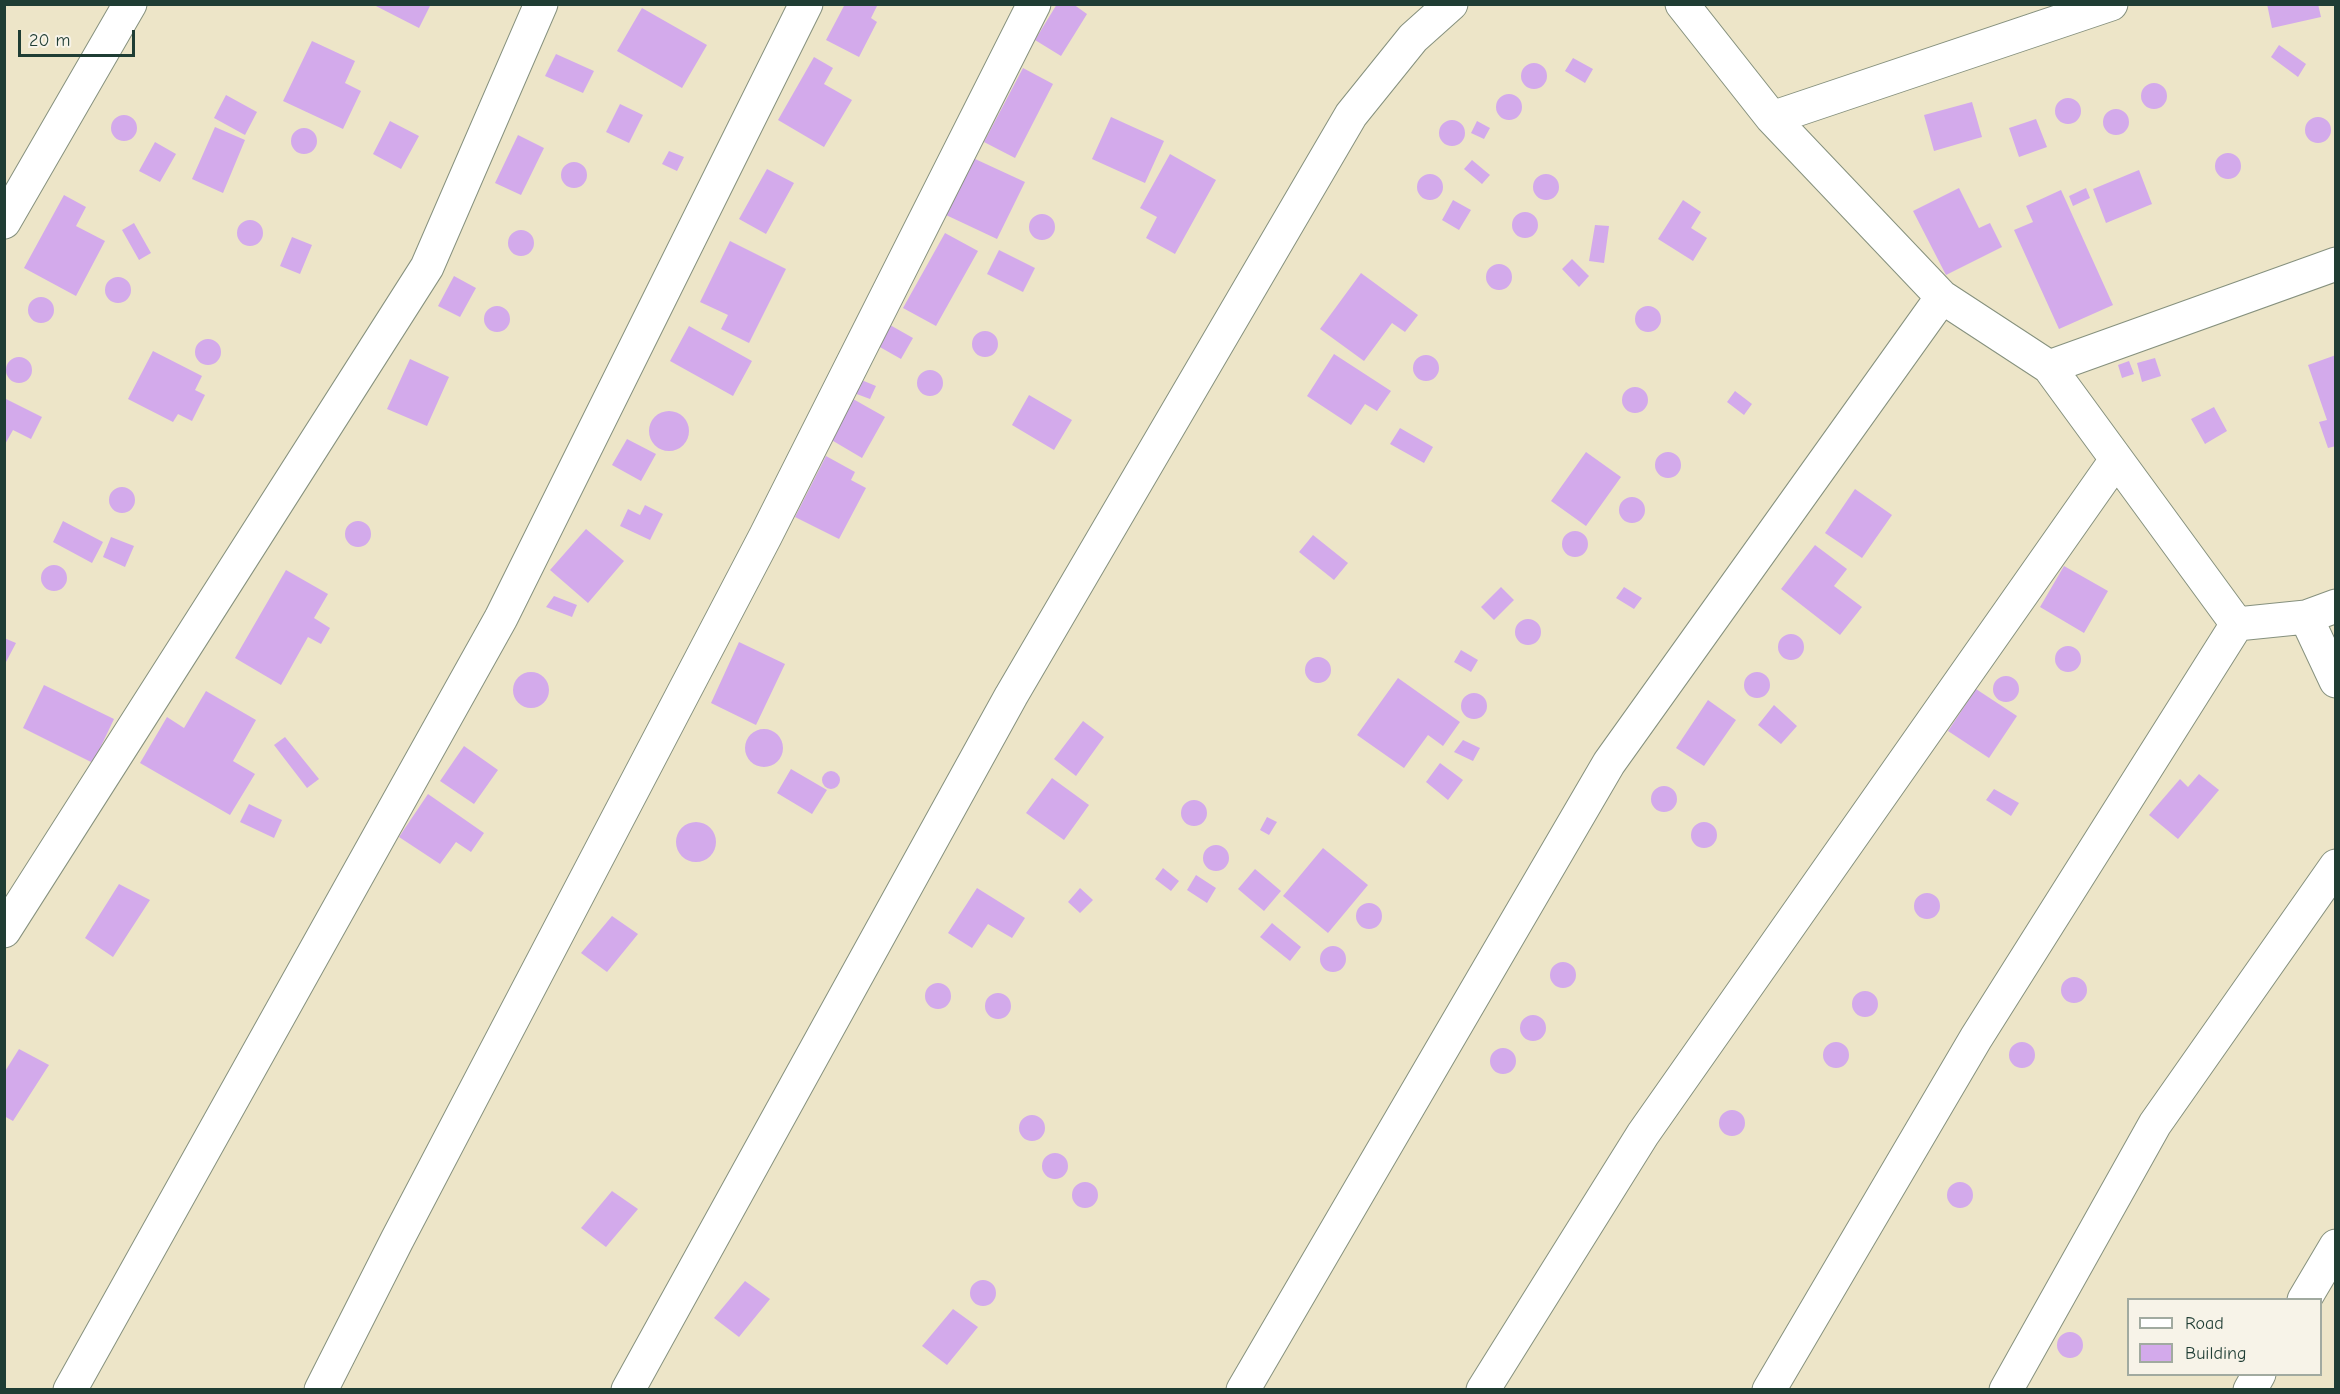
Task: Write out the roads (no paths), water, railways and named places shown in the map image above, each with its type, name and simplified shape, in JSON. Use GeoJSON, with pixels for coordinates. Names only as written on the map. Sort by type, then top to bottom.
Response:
{"type":"FeatureCollection","features":[{"type":"Feature","properties":{"kind":"street"},"geometry":{"type":"LineString","coordinates":[[4,222],[130,4]]}},
{"type":"Feature","properties":{"kind":"street"},"geometry":{"type":"LineString","coordinates":[[4,931],[427,267],[541,4]]}},
{"type":"Feature","properties":{"kind":"street"},"geometry":{"type":"LineString","coordinates":[[70,1389],[501,618],[806,4]]}},
{"type":"Feature","properties":{"kind":"street"},"geometry":{"type":"LineString","coordinates":[[321,1389],[765,537],[1034,4]]}},
{"type":"Feature","properties":{"kind":"street"},"geometry":{"type":"LineString","coordinates":[[628,1389],[1011,696],[1351,116],[1413,38],[1451,4]]}},
{"type":"Feature","properties":{"kind":"street"},"geometry":{"type":"LineString","coordinates":[[1682,4],[1772,118],[1942,297],[2049,367],[2237,624]]}},
{"type":"Feature","properties":{"kind":"street"},"geometry":{"type":"LineString","coordinates":[[1772,118],[2111,4]]}},
{"type":"Feature","properties":{"kind":"street"},"geometry":{"type":"LineString","coordinates":[[2049,367],[2336,264]]}},
{"type":"Feature","properties":{"kind":"street"},"geometry":{"type":"LineString","coordinates":[[1243,1389],[1609,763],[1942,297]]}},
{"type":"Feature","properties":{"kind":"street"},"geometry":{"type":"LineString","coordinates":[[1483,1389],[1643,1134],[2116,460]]}},
{"type":"Feature","properties":{"kind":"street"},"geometry":{"type":"LineString","coordinates":[[1769,1389],[1976,1038],[2237,624],[2321,611],[2336,681]]}},
{"type":"Feature","properties":{"kind":"street"},"geometry":{"type":"LineString","coordinates":[[2006,1389],[2155,1124],[2336,866]]}},
{"type":"Feature","properties":{"kind":"street"},"geometry":{"type":"LineString","coordinates":[[2305,1298],[2336,1246]]}},
{"type":"Feature","properties":{"kind":"street"},"geometry":{"type":"LineString","coordinates":[[2250,1389],[2258,1376]]}}]}
